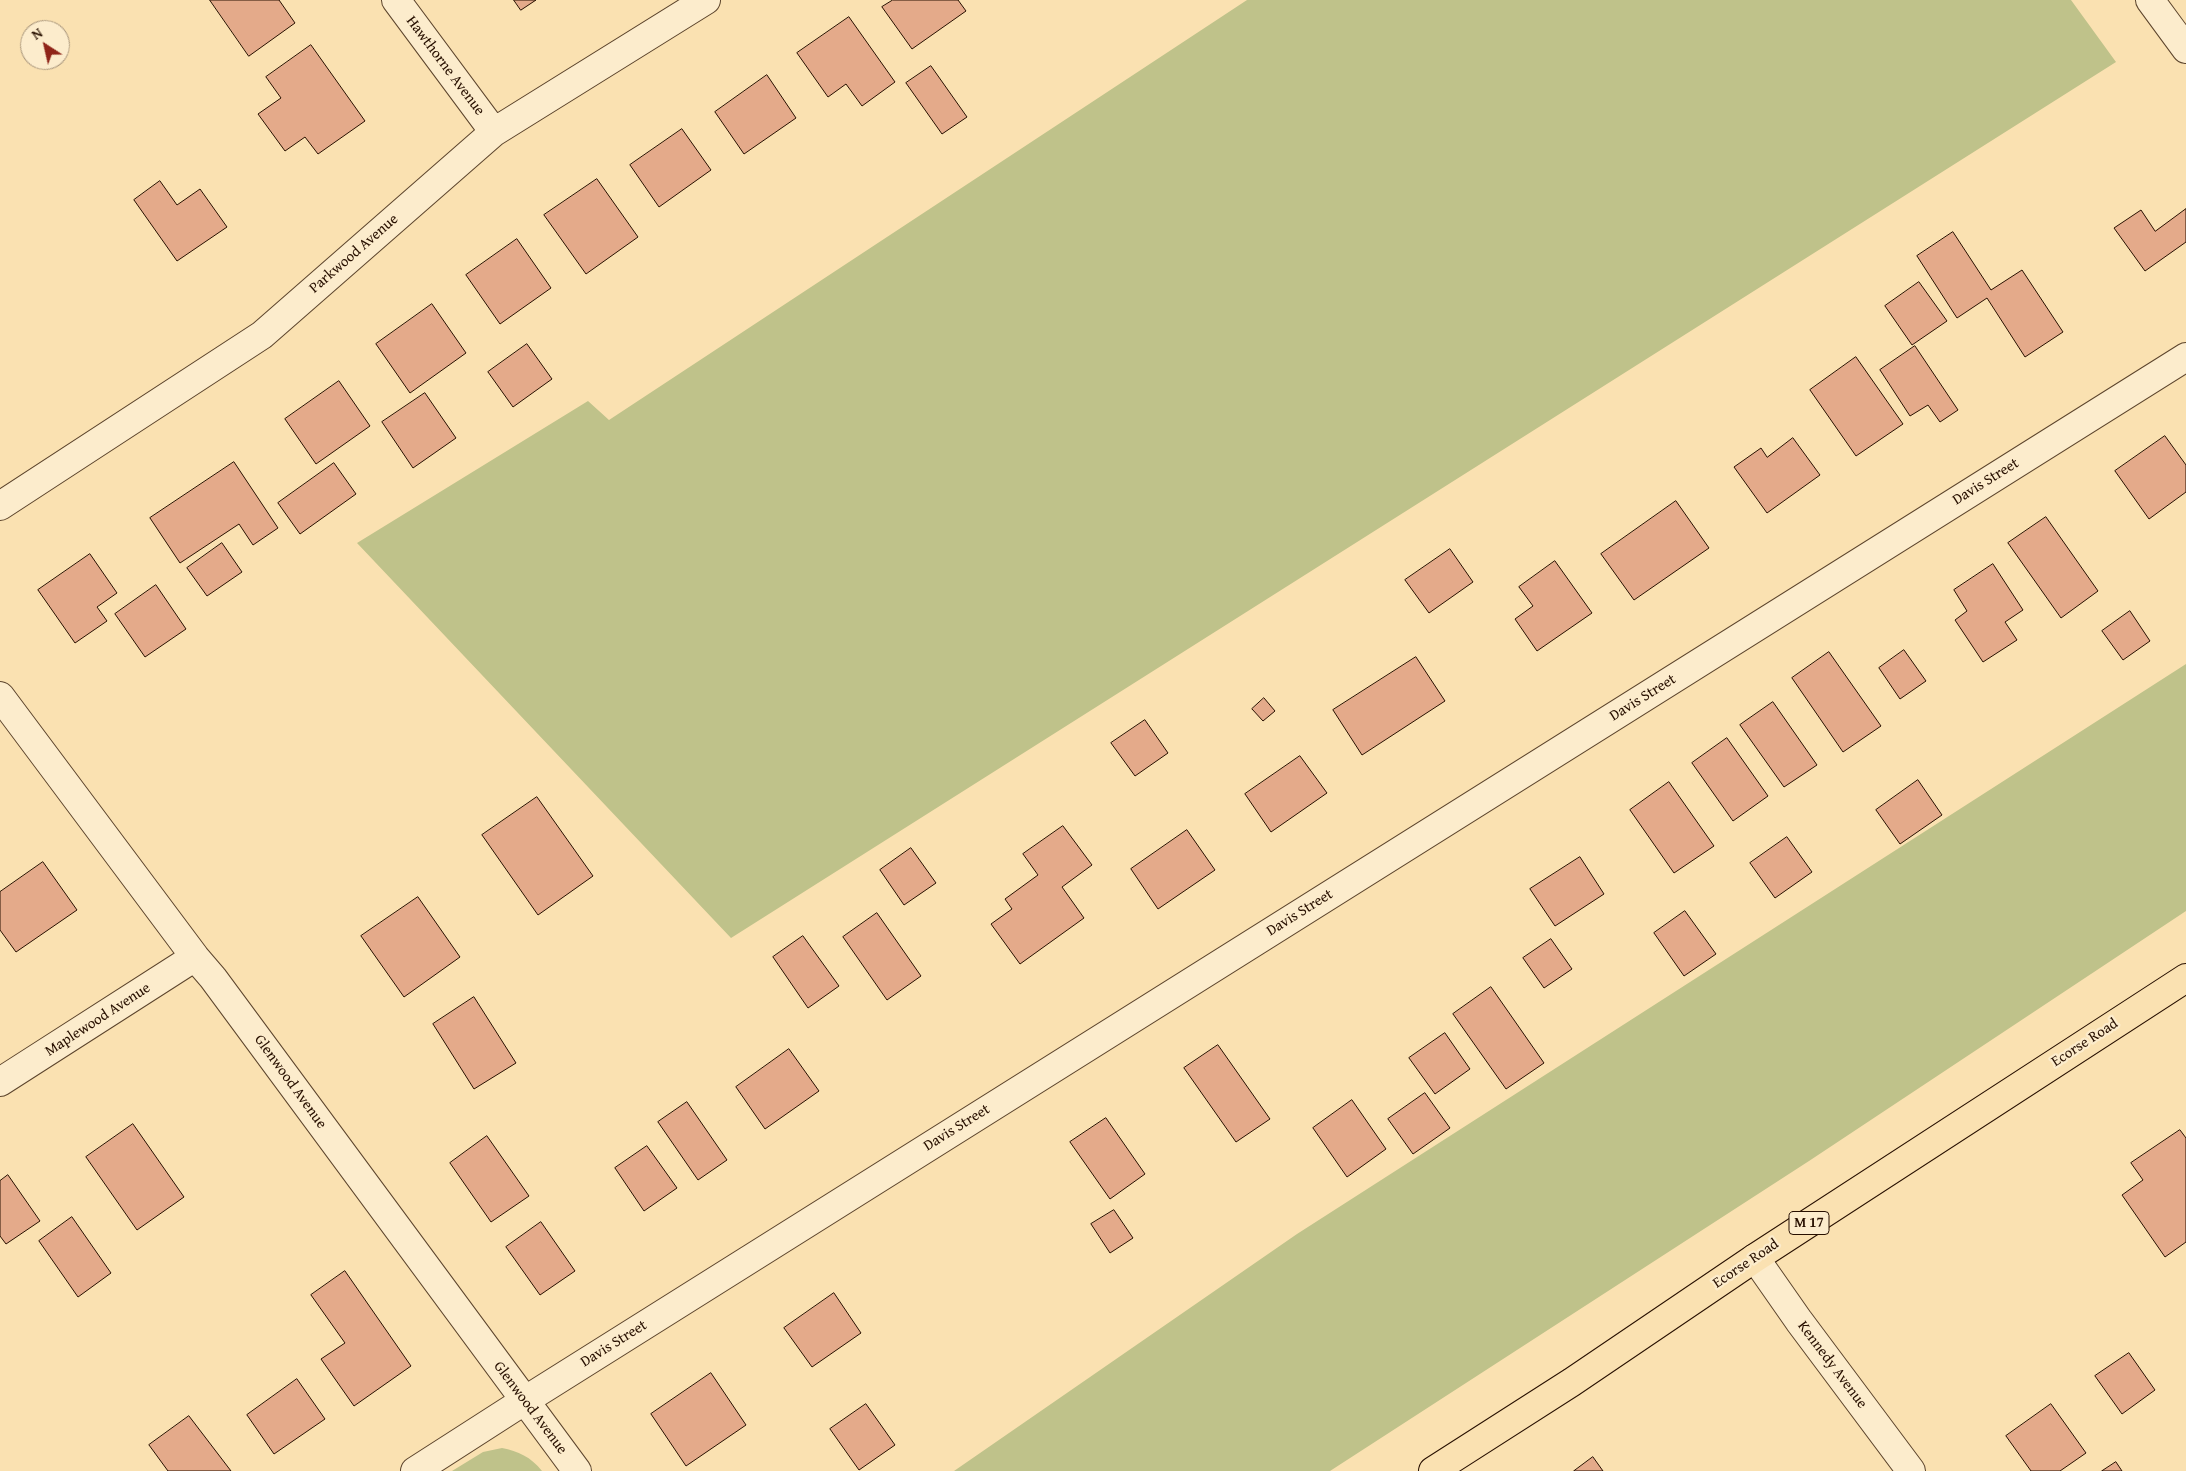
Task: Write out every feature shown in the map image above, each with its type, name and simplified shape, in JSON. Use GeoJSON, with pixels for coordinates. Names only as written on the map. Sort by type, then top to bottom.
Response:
{"type":"FeatureCollection","features":[{"type":"Feature","properties":{"kind":"main road","name":"Ecorse Road"},"geometry":{"type":"LineString","coordinates":[[1433,1471],[1572,1382],[1755,1258],[2186,978]]}},
{"type":"Feature","properties":{"kind":"street","name":"Hawthorne Avenue"},"geometry":{"type":"LineString","coordinates":[[396,0],[494,132]]}},
{"type":"Feature","properties":{"kind":"street","name":"Parkwood Avenue"},"geometry":{"type":"LineString","coordinates":[[0,506],[262,335],[494,132],[706,0]]}},
{"type":"Feature","properties":{"kind":"street"},"geometry":{"type":"LineString","coordinates":[[2150,0],[2186,49]]}},
{"type":"Feature","properties":{"kind":"street","name":"Davis Street"},"geometry":{"type":"LineString","coordinates":[[416,1471],[524,1400],[2186,357]]}},
{"type":"Feature","properties":{"kind":"street","name":"Glenwood Avenue"},"geometry":{"type":"LineString","coordinates":[[0,696],[195,957],[213,978],[577,1471]]}},
{"type":"Feature","properties":{"kind":"street","name":"Maplewood Avenue"},"geometry":{"type":"LineString","coordinates":[[0,1082],[195,957]]}},
{"type":"Feature","properties":{"kind":"street","name":"Kennedy Avenue"},"geometry":{"type":"LineString","coordinates":[[1755,1258],[1799,1321],[1911,1471]]}},
{"type":"Feature","properties":{"kind":"green space"},"geometry":{"type":"Polygon","coordinates":[[[1247,0],[2071,0],[2116,62],[731,938],[357,543],[588,401],[609,420],[1247,0]]]}},
{"type":"Feature","properties":{"kind":"green space"},"geometry":{"type":"Polygon","coordinates":[[[2186,664],[2186,911],[1809,1161],[1330,1471],[954,1471],[1297,1234],[2186,664]]]}},
{"type":"Feature","properties":{"kind":"green space"},"geometry":{"type":"Polygon","coordinates":[[[502,1448],[524,1455],[542,1471],[452,1471],[483,1452],[502,1448]]]}},
{"type":"Feature","properties":{"kind":"building"},"geometry":{"type":"Polygon","coordinates":[[[210,0],[279,0],[295,23],[249,56],[210,0]]]}},
{"type":"Feature","properties":{"kind":"building"},"geometry":{"type":"Polygon","coordinates":[[[514,0],[536,0],[521,10],[514,0]]]}},
{"type":"Feature","properties":{"kind":"building"},"geometry":{"type":"Polygon","coordinates":[[[893,0],[958,0],[966,11],[912,49],[882,7],[893,0]]]}},
{"type":"Feature","properties":{"kind":"building"},"geometry":{"type":"Polygon","coordinates":[[[849,17],[895,82],[862,106],[846,84],[828,97],[797,53],[849,17]]]}},
{"type":"Feature","properties":{"kind":"building"},"geometry":{"type":"Polygon","coordinates":[[[311,45],[365,121],[318,154],[305,137],[285,151],[258,114],[281,98],[266,77],[311,45]]]}},
{"type":"Feature","properties":{"kind":"building"},"geometry":{"type":"Polygon","coordinates":[[[931,66],[967,117],[942,134],[906,83],[931,66]]]}},
{"type":"Feature","properties":{"kind":"building"},"geometry":{"type":"Polygon","coordinates":[[[767,75],[796,118],[744,154],[715,112],[767,75]]]}},
{"type":"Feature","properties":{"kind":"building"},"geometry":{"type":"Polygon","coordinates":[[[682,129],[711,170],[659,207],[630,165],[682,129]]]}},
{"type":"Feature","properties":{"kind":"building"},"geometry":{"type":"Polygon","coordinates":[[[597,179],[638,237],[586,274],[544,215],[597,179]]]}},
{"type":"Feature","properties":{"kind":"building"},"geometry":{"type":"Polygon","coordinates":[[[160,181],[177,205],[200,189],[227,227],[177,261],[134,200],[160,181]]]}},
{"type":"Feature","properties":{"kind":"building"},"geometry":{"type":"Polygon","coordinates":[[[2186,209],[2186,242],[2145,271],[2114,228],[2141,210],[2155,231],[2186,209]]]}},
{"type":"Feature","properties":{"kind":"building"},"geometry":{"type":"Polygon","coordinates":[[[1953,232],[1991,290],[2022,270],[2063,332],[2025,357],[1987,298],[1957,318],[1917,256],[1953,232]]]}},
{"type":"Feature","properties":{"kind":"building"},"geometry":{"type":"Polygon","coordinates":[[[517,239],[551,288],[500,324],[466,275],[517,239]]]}},
{"type":"Feature","properties":{"kind":"building"},"geometry":{"type":"Polygon","coordinates":[[[1919,282],[1947,321],[1912,345],[1885,306],[1919,282]]]}},
{"type":"Feature","properties":{"kind":"building"},"geometry":{"type":"Polygon","coordinates":[[[432,304],[466,353],[410,393],[376,344],[432,304]]]}},
{"type":"Feature","properties":{"kind":"building"},"geometry":{"type":"Polygon","coordinates":[[[527,344],[552,379],[513,407],[488,372],[527,344]]]}},
{"type":"Feature","properties":{"kind":"building"},"geometry":{"type":"Polygon","coordinates":[[[1915,346],[1958,410],[1940,422],[1928,405],[1910,416],[1880,370],[1915,346]]]}},
{"type":"Feature","properties":{"kind":"building"},"geometry":{"type":"Polygon","coordinates":[[[1856,357],[1903,424],[1856,456],[1810,390],[1856,357]]]}},
{"type":"Feature","properties":{"kind":"building"},"geometry":{"type":"Polygon","coordinates":[[[339,381],[370,426],[316,464],[285,419],[339,381]]]}},
{"type":"Feature","properties":{"kind":"building"},"geometry":{"type":"Polygon","coordinates":[[[425,393],[456,438],[413,468],[382,422],[425,393]]]}},
{"type":"Feature","properties":{"kind":"building"},"geometry":{"type":"Polygon","coordinates":[[[2165,436],[2186,465],[2186,492],[2149,519],[2115,471],[2165,436]]]}},
{"type":"Feature","properties":{"kind":"building"},"geometry":{"type":"Polygon","coordinates":[[[1793,438],[1820,475],[1767,513],[1734,467],[1761,448],[1767,457],[1793,438]]]}},
{"type":"Feature","properties":{"kind":"building"},"geometry":{"type":"Polygon","coordinates":[[[234,462],[278,528],[253,545],[239,524],[180,563],[150,518],[234,462]]]}},
{"type":"Feature","properties":{"kind":"building"},"geometry":{"type":"Polygon","coordinates":[[[334,463],[356,494],[300,534],[278,503],[334,463]]]}},
{"type":"Feature","properties":{"kind":"building"},"geometry":{"type":"Polygon","coordinates":[[[1676,501],[1709,548],[1634,600],[1601,554],[1676,501]]]}},
{"type":"Feature","properties":{"kind":"building"},"geometry":{"type":"Polygon","coordinates":[[[2046,517],[2098,591],[2061,618],[2008,543],[2046,517]]]}},
{"type":"Feature","properties":{"kind":"building"},"geometry":{"type":"Polygon","coordinates":[[[222,543],[242,572],[207,596],[187,568],[222,543]]]}},
{"type":"Feature","properties":{"kind":"building"},"geometry":{"type":"Polygon","coordinates":[[[1450,549],[1473,582],[1429,613],[1405,580],[1450,549]]]}},
{"type":"Feature","properties":{"kind":"building"},"geometry":{"type":"Polygon","coordinates":[[[90,554],[117,593],[97,607],[107,621],[75,643],[38,590],[90,554]]]}},
{"type":"Feature","properties":{"kind":"building"},"geometry":{"type":"Polygon","coordinates":[[[1555,561],[1592,613],[1537,651],[1515,619],[1533,606],[1519,587],[1555,561]]]}},
{"type":"Feature","properties":{"kind":"building"},"geometry":{"type":"Polygon","coordinates":[[[1993,564],[2023,610],[2005,622],[2017,640],[1983,662],[1955,620],[1967,611],[1954,590],[1993,564]]]}},
{"type":"Feature","properties":{"kind":"building"},"geometry":{"type":"Polygon","coordinates":[[[156,585],[186,629],[145,657],[115,614],[156,585]]]}},
{"type":"Feature","properties":{"kind":"building"},"geometry":{"type":"Polygon","coordinates":[[[2130,611],[2150,641],[2123,660],[2102,631],[2130,611]]]}},
{"type":"Feature","properties":{"kind":"building"},"geometry":{"type":"Polygon","coordinates":[[[1904,650],[1926,681],[1900,699],[1879,668],[1904,650]]]}},
{"type":"Feature","properties":{"kind":"building"},"geometry":{"type":"Polygon","coordinates":[[[1829,652],[1881,726],[1843,752],[1792,678],[1829,652]]]}},
{"type":"Feature","properties":{"kind":"building"},"geometry":{"type":"Polygon","coordinates":[[[1416,657],[1445,701],[1362,755],[1333,710],[1416,657]]]}},
{"type":"Feature","properties":{"kind":"building"},"geometry":{"type":"Polygon","coordinates":[[[1264,698],[1275,711],[1263,721],[1252,709],[1264,698]]]}},
{"type":"Feature","properties":{"kind":"building"},"geometry":{"type":"Polygon","coordinates":[[[1773,702],[1817,765],[1784,787],[1740,725],[1773,702]]]}},
{"type":"Feature","properties":{"kind":"building"},"geometry":{"type":"Polygon","coordinates":[[[1145,720],[1168,753],[1135,776],[1111,743],[1145,720]]]}},
{"type":"Feature","properties":{"kind":"building"},"geometry":{"type":"Polygon","coordinates":[[[1727,738],[1768,796],[1733,821],[1692,763],[1727,738]]]}},
{"type":"Feature","properties":{"kind":"building"},"geometry":{"type":"Polygon","coordinates":[[[1300,756],[1327,793],[1271,832],[1245,794],[1300,756]]]}},
{"type":"Feature","properties":{"kind":"building"},"geometry":{"type":"Polygon","coordinates":[[[1918,780],[1942,815],[1900,844],[1876,810],[1918,780]]]}},
{"type":"Feature","properties":{"kind":"building"},"geometry":{"type":"Polygon","coordinates":[[[1669,782],[1714,846],[1674,873],[1630,810],[1669,782]]]}},
{"type":"Feature","properties":{"kind":"building"},"geometry":{"type":"Polygon","coordinates":[[[537,797],[593,876],[538,915],[482,835],[537,797]]]}},
{"type":"Feature","properties":{"kind":"building"},"geometry":{"type":"Polygon","coordinates":[[[1063,826],[1092,865],[1062,887],[1084,918],[1020,964],[991,924],[1012,909],[1005,899],[1038,875],[1023,854],[1063,826]]]}},
{"type":"Feature","properties":{"kind":"building"},"geometry":{"type":"Polygon","coordinates":[[[1187,830],[1215,870],[1158,909],[1131,869],[1187,830]]]}},
{"type":"Feature","properties":{"kind":"building"},"geometry":{"type":"Polygon","coordinates":[[[1787,837],[1812,872],[1775,898],[1750,863],[1787,837]]]}},
{"type":"Feature","properties":{"kind":"building"},"geometry":{"type":"Polygon","coordinates":[[[911,848],[936,883],[904,905],[880,870],[911,848]]]}},
{"type":"Feature","properties":{"kind":"building"},"geometry":{"type":"Polygon","coordinates":[[[1580,857],[1604,894],[1555,926],[1530,889],[1580,857]]]}},
{"type":"Feature","properties":{"kind":"building"},"geometry":{"type":"Polygon","coordinates":[[[43,862],[77,910],[16,952],[0,930],[0,892],[43,862]]]}},
{"type":"Feature","properties":{"kind":"building"},"geometry":{"type":"Polygon","coordinates":[[[418,897],[460,957],[404,997],[361,936],[418,897]]]}},
{"type":"Feature","properties":{"kind":"building"},"geometry":{"type":"Polygon","coordinates":[[[1685,911],[1716,954],[1684,976],[1654,933],[1685,911]]]}},
{"type":"Feature","properties":{"kind":"building"},"geometry":{"type":"Polygon","coordinates":[[[877,913],[921,976],[887,1000],[843,937],[877,913]]]}},
{"type":"Feature","properties":{"kind":"building"},"geometry":{"type":"Polygon","coordinates":[[[803,936],[839,986],[808,1008],[773,957],[803,936]]]}},
{"type":"Feature","properties":{"kind":"building"},"geometry":{"type":"Polygon","coordinates":[[[1551,939],[1572,969],[1544,988],[1523,958],[1551,939]]]}},
{"type":"Feature","properties":{"kind":"building"},"geometry":{"type":"Polygon","coordinates":[[[1491,987],[1544,1063],[1506,1089],[1453,1014],[1491,987]]]}},
{"type":"Feature","properties":{"kind":"building"},"geometry":{"type":"Polygon","coordinates":[[[474,997],[516,1063],[474,1089],[433,1024],[474,997]]]}},
{"type":"Feature","properties":{"kind":"building"},"geometry":{"type":"Polygon","coordinates":[[[1445,1033],[1470,1069],[1435,1094],[1409,1058],[1445,1033]]]}},
{"type":"Feature","properties":{"kind":"building"},"geometry":{"type":"Polygon","coordinates":[[[1218,1045],[1270,1119],[1236,1142],[1184,1068],[1218,1045]]]}},
{"type":"Feature","properties":{"kind":"building"},"geometry":{"type":"Polygon","coordinates":[[[789,1049],[819,1091],[765,1129],[736,1087],[789,1049]]]}},
{"type":"Feature","properties":{"kind":"building"},"geometry":{"type":"Polygon","coordinates":[[[1425,1093],[1450,1128],[1413,1154],[1388,1119],[1425,1093]]]}},
{"type":"Feature","properties":{"kind":"building"},"geometry":{"type":"Polygon","coordinates":[[[1352,1100],[1386,1149],[1347,1177],[1313,1128],[1352,1100]]]}},
{"type":"Feature","properties":{"kind":"building"},"geometry":{"type":"Polygon","coordinates":[[[687,1102],[727,1160],[698,1180],[658,1122],[687,1102]]]}},
{"type":"Feature","properties":{"kind":"building"},"geometry":{"type":"Polygon","coordinates":[[[1106,1118],[1145,1174],[1110,1199],[1070,1142],[1106,1118]]]}},
{"type":"Feature","properties":{"kind":"building"},"geometry":{"type":"Polygon","coordinates":[[[133,1124],[184,1197],[137,1230],[86,1157],[133,1124]]]}},
{"type":"Feature","properties":{"kind":"building"},"geometry":{"type":"Polygon","coordinates":[[[2180,1130],[2186,1138],[2186,1242],[2165,1257],[2122,1195],[2143,1180],[2131,1163],[2180,1130]]]}},
{"type":"Feature","properties":{"kind":"building"},"geometry":{"type":"Polygon","coordinates":[[[487,1136],[529,1196],[491,1222],[450,1163],[487,1136]]]}},
{"type":"Feature","properties":{"kind":"building"},"geometry":{"type":"Polygon","coordinates":[[[647,1146],[677,1188],[644,1211],[615,1168],[647,1146]]]}},
{"type":"Feature","properties":{"kind":"building"},"geometry":{"type":"Polygon","coordinates":[[[8,1175],[40,1221],[6,1244],[0,1236],[0,1181],[8,1175]]]}},
{"type":"Feature","properties":{"kind":"building"},"geometry":{"type":"Polygon","coordinates":[[[1114,1210],[1133,1238],[1110,1253],[1091,1224],[1114,1210]]]}},
{"type":"Feature","properties":{"kind":"building"},"geometry":{"type":"Polygon","coordinates":[[[72,1217],[111,1273],[78,1297],[39,1241],[72,1217]]]}},
{"type":"Feature","properties":{"kind":"building"},"geometry":{"type":"Polygon","coordinates":[[[541,1222],[575,1271],[540,1295],[506,1247],[541,1222]]]}},
{"type":"Feature","properties":{"kind":"building"},"geometry":{"type":"Polygon","coordinates":[[[345,1271],[411,1366],[354,1406],[321,1359],[345,1343],[311,1295],[345,1271]]]}},
{"type":"Feature","properties":{"kind":"building"},"geometry":{"type":"Polygon","coordinates":[[[834,1293],[861,1333],[812,1367],[784,1328],[834,1293]]]}},
{"type":"Feature","properties":{"kind":"building"},"geometry":{"type":"Polygon","coordinates":[[[2129,1353],[2155,1390],[2122,1414],[2095,1376],[2129,1353]]]}},
{"type":"Feature","properties":{"kind":"building"},"geometry":{"type":"Polygon","coordinates":[[[711,1373],[746,1425],[686,1466],[651,1414],[711,1373]]]}},
{"type":"Feature","properties":{"kind":"building"},"geometry":{"type":"Polygon","coordinates":[[[297,1379],[325,1419],[274,1454],[247,1415],[297,1379]]]}},
{"type":"Feature","properties":{"kind":"building"},"geometry":{"type":"Polygon","coordinates":[[[866,1404],[895,1445],[859,1470],[830,1429],[866,1404]]]}},
{"type":"Feature","properties":{"kind":"building"},"geometry":{"type":"Polygon","coordinates":[[[2051,1404],[2086,1453],[2060,1471],[2031,1471],[2006,1436],[2051,1404]]]}},
{"type":"Feature","properties":{"kind":"building"},"geometry":{"type":"Polygon","coordinates":[[[189,1416],[231,1471],[168,1471],[149,1445],[189,1416]]]}},
{"type":"Feature","properties":{"kind":"building"},"geometry":{"type":"Polygon","coordinates":[[[1593,1457],[1603,1471],[1574,1471],[1593,1457]]]}},
{"type":"Feature","properties":{"kind":"building"},"geometry":{"type":"Polygon","coordinates":[[[2116,1462],[2122,1471],[2102,1471],[2116,1462]]]}}]}
